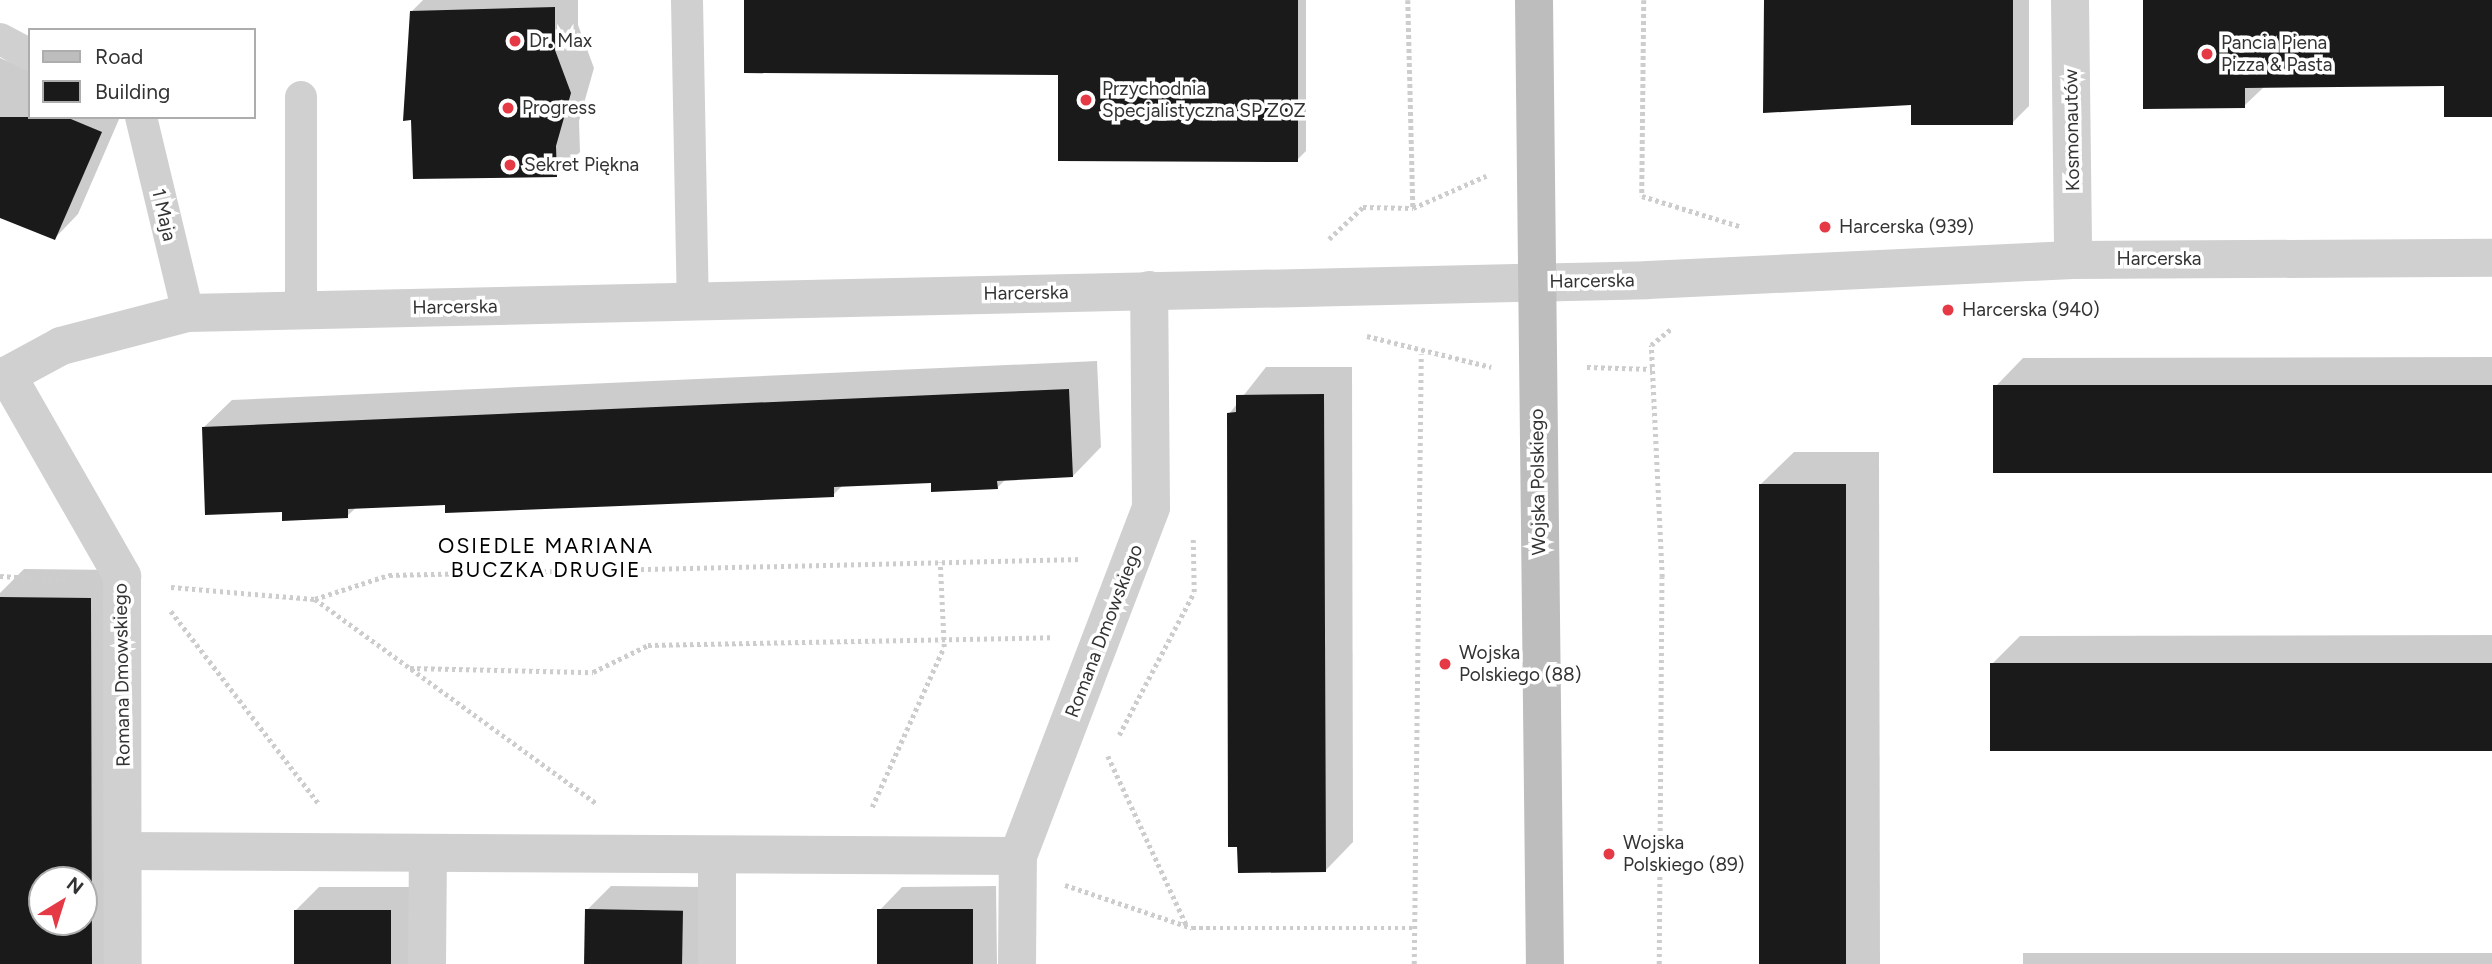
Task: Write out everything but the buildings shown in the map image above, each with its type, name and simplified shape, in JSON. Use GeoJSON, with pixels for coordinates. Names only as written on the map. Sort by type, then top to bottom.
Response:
{"type":"FeatureCollection","features":[{"type":"Feature","properties":{"kind":"street","name":"Wojska Polskiego"},"geometry":{"type":"LineString","coordinates":[[1534,0],[1545,964]]}},
{"type":"Feature","properties":{"kind":"street","name":"Kosmonautów"},"geometry":{"type":"LineString","coordinates":[[2070,0],[2073,260]]}},
{"type":"Feature","properties":{"kind":"street","name":"Harcerska"},"geometry":{"type":"LineString","coordinates":[[4,377],[61,346],[188,313],[1536,281],[2073,260],[2492,258]]}},
{"type":"Feature","properties":{"kind":"street","name":"Romana Dmowskiego"},"geometry":{"type":"LineString","coordinates":[[1017,964],[1017,863],[1151,507],[1149,290]]}},
{"type":"Feature","properties":{"kind":"street","name":"Romana Dmowskiego"},"geometry":{"type":"LineString","coordinates":[[4,377],[137,584],[123,851],[123,964]]}},
{"type":"Feature","properties":{"kind":"street"},"geometry":{"type":"LineString","coordinates":[[123,851],[850,856],[1017,863]]}},
{"type":"Feature","properties":{"kind":"street"},"geometry":{"type":"LineString","coordinates":[[427,964],[428,853]]}},
{"type":"Feature","properties":{"kind":"street"},"geometry":{"type":"LineString","coordinates":[[717,855],[718,964]]}},
{"type":"Feature","properties":{"kind":"lane"},"geometry":{"type":"LineString","coordinates":[[687,0],[692,301]]}},
{"type":"Feature","properties":{"kind":"lane"},"geometry":{"type":"LineString","coordinates":[[0,39],[28,54]]}},
{"type":"Feature","properties":{"kind":"lane"},"geometry":{"type":"LineString","coordinates":[[301,310],[302,97]]}},
{"type":"Feature","properties":{"kind":"lane","name":"1 Maja"},"geometry":{"type":"LineString","coordinates":[[141,119],[188,313]]}},
{"type":"Feature","properties":{"kind":"path"},"geometry":{"type":"LineString","coordinates":[[1408,0],[1413,208]]}},
{"type":"Feature","properties":{"kind":"path"},"geometry":{"type":"LineString","coordinates":[[1642,196],[1644,0]]}},
{"type":"Feature","properties":{"kind":"path"},"geometry":{"type":"LineString","coordinates":[[1295,286],[1340,223],[1363,207],[1413,208],[1486,176]]}},
{"type":"Feature","properties":{"kind":"path"},"geometry":{"type":"LineString","coordinates":[[1651,345],[1662,577],[1659,964]]}},
{"type":"Feature","properties":{"kind":"path"},"geometry":{"type":"LineString","coordinates":[[1413,964],[1421,354]]}},
{"type":"Feature","properties":{"kind":"path"},"geometry":{"type":"LineString","coordinates":[[0,576],[315,598],[389,575],[1132,557]]}},
{"type":"Feature","properties":{"kind":"path"},"geometry":{"type":"LineString","coordinates":[[850,856],[944,647],[940,562]]}},
{"type":"Feature","properties":{"kind":"path"},"geometry":{"type":"LineString","coordinates":[[137,584],[357,853]]}},
{"type":"Feature","properties":{"kind":"path"},"geometry":{"type":"LineString","coordinates":[[315,598],[600,806]]}},
{"type":"Feature","properties":{"kind":"path"},"geometry":{"type":"LineString","coordinates":[[410,668],[593,672],[648,645],[944,635],[1101,638]]}},
{"type":"Feature","properties":{"kind":"path"},"geometry":{"type":"LineString","coordinates":[[1108,755],[1187,926]]}},
{"type":"Feature","properties":{"kind":"path"},"geometry":{"type":"LineString","coordinates":[[1017,863],[1187,926],[1414,928]]}},
{"type":"Feature","properties":{"kind":"place","name":"Dr. Max"},"geometry":{"type":"Point","coordinates":[515,41]}},
{"type":"Feature","properties":{"kind":"place","name":"Pancia Piena Pizza & Pasta"},"geometry":{"type":"Point","coordinates":[2207,54]}},
{"type":"Feature","properties":{"kind":"place","name":"Przychodnia Specjalistyczna SP ZOZ"},"geometry":{"type":"Point","coordinates":[1086,100]}},
{"type":"Feature","properties":{"kind":"place","name":"Progress"},"geometry":{"type":"Point","coordinates":[508,108]}},
{"type":"Feature","properties":{"kind":"place","name":"Sekret Piękna"},"geometry":{"type":"Point","coordinates":[510,165]}},
{"type":"Feature","properties":{"kind":"place","name":"Harcerska (939)"},"geometry":{"type":"Point","coordinates":[1825,227]}},
{"type":"Feature","properties":{"kind":"place","name":"Harcerska (940)"},"geometry":{"type":"Point","coordinates":[1948,310]}},
{"type":"Feature","properties":{"kind":"place","name":"Wojska Polskiego (88)"},"geometry":{"type":"Point","coordinates":[1445,664]}},
{"type":"Feature","properties":{"kind":"place","name":"Wojska Polskiego (89)"},"geometry":{"type":"Point","coordinates":[1609,854]}},
{"type":"Feature","properties":{"kind":"district","name":"OSIEDLE MARIANA BUCZKA DRUGIE"},"geometry":{"type":"Point","coordinates":[546,558]}}]}
